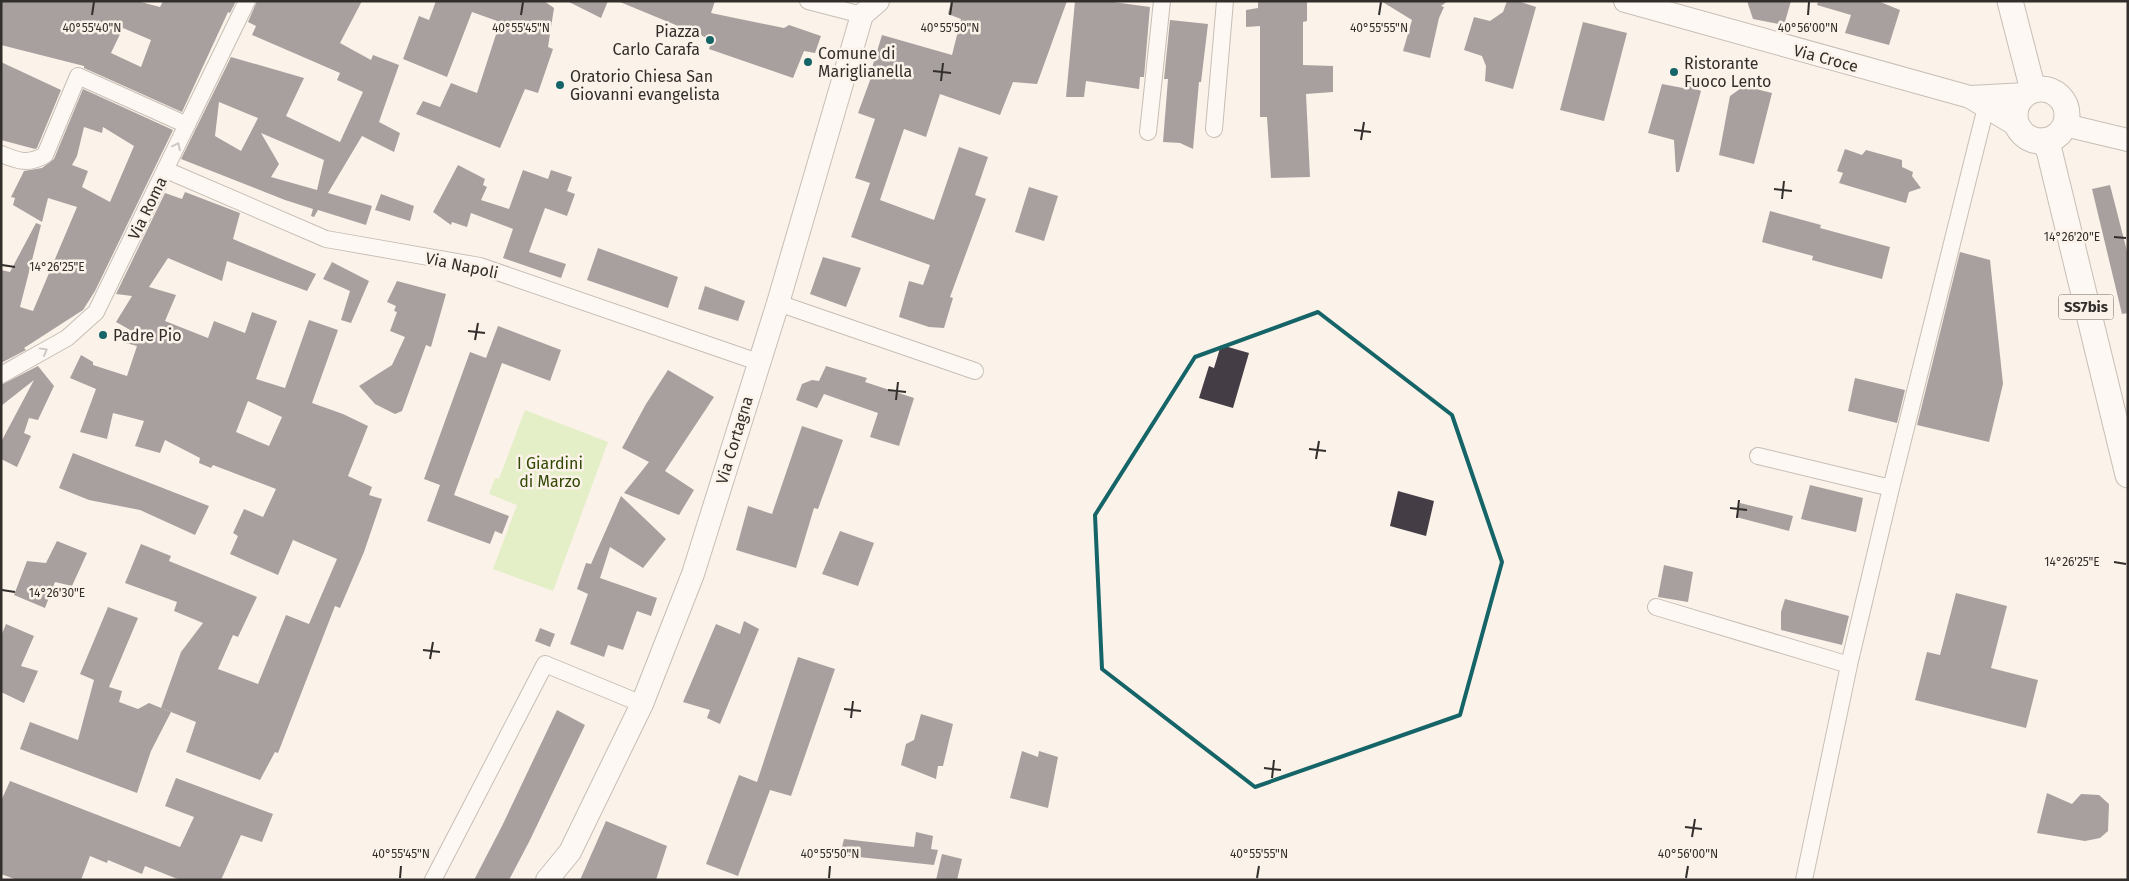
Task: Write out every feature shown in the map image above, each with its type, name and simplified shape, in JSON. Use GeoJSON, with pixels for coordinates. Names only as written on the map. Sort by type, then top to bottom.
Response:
{"type":"FeatureCollection","features":[{"type":"Feature","properties":{"kind":"main road"},"geometry":{"type":"LineString","coordinates":[[2010,1],[2029,92]]}},
{"type":"Feature","properties":{"kind":"main road"},"geometry":{"type":"LineString","coordinates":[[2049,90],[2063,100],[2067,116],[2065,125],[2056,136],[2043,141],[2028,138],[2018,126],[2016,120],[2017,105],[2029,92],[2049,90]]}},
{"type":"Feature","properties":{"kind":"main road","name":"SS7bis"},"geometry":{"type":"LineString","coordinates":[[2043,141],[2048,150],[2128,475]]}},
{"type":"Feature","properties":{"kind":"street","name":"Via Roma"},"geometry":{"type":"LineString","coordinates":[[1,375],[67,338],[96,312],[247,1]]}},
{"type":"Feature","properties":{"kind":"street"},"geometry":{"type":"LineString","coordinates":[[808,1],[870,8]]}},
{"type":"Feature","properties":{"kind":"street"},"geometry":{"type":"LineString","coordinates":[[1148,132],[1162,1]]}},
{"type":"Feature","properties":{"kind":"street"},"geometry":{"type":"LineString","coordinates":[[1214,129],[1225,1]]}},
{"type":"Feature","properties":{"kind":"street","name":"Via Croce"},"geometry":{"type":"LineString","coordinates":[[1625,1],[1978,102],[2018,126]]}},
{"type":"Feature","properties":{"kind":"street","name":"Via Cortagna"},"geometry":{"type":"LineString","coordinates":[[547,880],[570,852],[642,704],[693,574],[870,8]]}},
{"type":"Feature","properties":{"kind":"street"},"geometry":{"type":"LineString","coordinates":[[1,154],[25,162],[36,160],[45,155],[78,76],[187,125]]}},
{"type":"Feature","properties":{"kind":"street","name":"Via Croce"},"geometry":{"type":"LineString","coordinates":[[1978,102],[2029,92]]}},
{"type":"Feature","properties":{"kind":"street"},"geometry":{"type":"LineString","coordinates":[[1804,880],[1849,665],[1978,102]]}},
{"type":"Feature","properties":{"kind":"street"},"geometry":{"type":"LineString","coordinates":[[2065,125],[2128,140]]}},
{"type":"Feature","properties":{"kind":"street","name":"Via Napoli"},"geometry":{"type":"LineString","coordinates":[[166,170],[326,239],[480,266],[758,362]]}},
{"type":"Feature","properties":{"kind":"street"},"geometry":{"type":"LineString","coordinates":[[778,303],[975,372]]}},
{"type":"Feature","properties":{"kind":"street"},"geometry":{"type":"LineString","coordinates":[[1758,456],[1891,488]]}},
{"type":"Feature","properties":{"kind":"street"},"geometry":{"type":"LineString","coordinates":[[1656,607],[1849,665]]}},
{"type":"Feature","properties":{"kind":"street"},"geometry":{"type":"LineString","coordinates":[[433,880],[545,664],[642,704]]}},
{"type":"Feature","properties":{"kind":"highlighted area"},"geometry":{"type":"Polygon","coordinates":[[[1318,312],[1452,415],[1502,562],[1460,715],[1255,787],[1102,669],[1095,515],[1195,357],[1318,312]]]}},
{"type":"Feature","properties":{"kind":"green space","name":"I Giardini di Marzo"},"geometry":{"type":"Polygon","coordinates":[[[525,410],[608,442],[553,591],[493,569],[517,505],[489,494],[495,478],[499,479],[525,410]]]}},
{"type":"Feature","properties":{"kind":"building"},"geometry":{"type":"Polygon","coordinates":[[[1,1],[137,1],[160,7],[163,1],[236,1],[230,13],[228,12],[182,112],[84,68],[84,66],[1,45],[1,1]],[[123,28],[111,53],[141,67],[151,40],[123,28]]]}},
{"type":"Feature","properties":{"kind":"building"},"geometry":{"type":"Polygon","coordinates":[[[257,1],[362,1],[340,43],[371,60],[373,55],[399,65],[379,122],[400,133],[394,152],[362,136],[328,193],[372,206],[366,225],[318,210],[314,217],[311,216],[313,209],[285,200],[181,159],[231,57],[304,78],[286,116],[340,142],[363,92],[337,80],[340,73],[252,35],[256,26],[248,22],[257,1]],[[219,102],[215,136],[241,151],[258,118],[219,102]],[[261,133],[279,164],[271,177],[317,190],[324,160],[261,133]]]}},
{"type":"Feature","properties":{"kind":"building"},"geometry":{"type":"Polygon","coordinates":[[[436,1],[544,1],[554,8],[548,47],[553,49],[538,93],[525,89],[500,148],[416,114],[423,101],[440,107],[451,83],[477,93],[500,22],[472,12],[447,77],[403,59],[419,16],[429,20],[436,1]]]}},
{"type":"Feature","properties":{"kind":"building"},"geometry":{"type":"Polygon","coordinates":[[[567,1],[608,1],[601,18],[567,1]]]}},
{"type":"Feature","properties":{"kind":"building"},"geometry":{"type":"Polygon","coordinates":[[[715,1],[711,13],[784,28],[789,25],[821,36],[815,53],[804,51],[793,78],[709,49],[712,40],[620,2],[715,1]]]}},
{"type":"Feature","properties":{"kind":"building"},"geometry":{"type":"Polygon","coordinates":[[[951,1],[1067,1],[1037,84],[1013,82],[1000,115],[940,94],[926,137],[904,129],[880,200],[934,220],[959,147],[988,157],[975,195],[986,199],[950,297],[953,298],[944,328],[929,327],[899,317],[909,281],[923,285],[930,265],[851,237],[870,183],[855,178],[875,119],[858,113],[873,72],[871,71],[882,35],[952,55],[961,19],[948,14],[951,1]]]}},
{"type":"Feature","properties":{"kind":"building"},"geometry":{"type":"Polygon","coordinates":[[[1075,1],[1106,1],[1150,7],[1144,77],[1140,77],[1139,89],[1086,81],[1084,97],[1066,97],[1075,1]]]}},
{"type":"Feature","properties":{"kind":"building"},"geometry":{"type":"Polygon","coordinates":[[[1258,1],[1307,1],[1307,21],[1303,22],[1303,65],[1333,66],[1333,92],[1306,94],[1310,177],[1271,178],[1267,117],[1260,117],[1260,26],[1246,27],[1246,10],[1258,8],[1258,1]]]}},
{"type":"Feature","properties":{"kind":"building"},"geometry":{"type":"Polygon","coordinates":[[[1381,1],[1448,1],[1441,6],[1444,7],[1439,18],[1430,58],[1403,51],[1412,20],[1381,1]]]}},
{"type":"Feature","properties":{"kind":"building"},"geometry":{"type":"Polygon","coordinates":[[[1507,1],[1518,1],[1536,7],[1513,89],[1485,81],[1486,66],[1482,56],[1464,50],[1474,17],[1490,21],[1503,12],[1507,1]]]}},
{"type":"Feature","properties":{"kind":"building"},"geometry":{"type":"Polygon","coordinates":[[[1747,1],[1791,1],[1784,25],[1753,19],[1747,1]]]}},
{"type":"Feature","properties":{"kind":"building"},"geometry":{"type":"Polygon","coordinates":[[[1818,1],[1878,1],[1900,10],[1889,45],[1845,33],[1851,15],[1817,5],[1818,1]]]}},
{"type":"Feature","properties":{"kind":"building"},"geometry":{"type":"Polygon","coordinates":[[[1170,20],[1208,24],[1201,82],[1199,82],[1193,149],[1180,143],[1163,142],[1168,79],[1164,79],[1170,20]]]}},
{"type":"Feature","properties":{"kind":"building"},"geometry":{"type":"Polygon","coordinates":[[[1583,22],[1627,33],[1604,121],[1560,110],[1583,22]]]}},
{"type":"Feature","properties":{"kind":"building"},"geometry":{"type":"Polygon","coordinates":[[[1,62],[61,90],[35,149],[1,140],[1,62]]]}},
{"type":"Feature","properties":{"kind":"building"},"geometry":{"type":"Polygon","coordinates":[[[1662,84],[1683,88],[1689,86],[1701,91],[1679,172],[1676,172],[1674,140],[1648,133],[1662,84]]]}},
{"type":"Feature","properties":{"kind":"building"},"geometry":{"type":"Polygon","coordinates":[[[1744,86],[1772,93],[1754,164],[1719,155],[1730,96],[1744,86]]]}},
{"type":"Feature","properties":{"kind":"building"},"geometry":{"type":"Polygon","coordinates":[[[83,89],[173,130],[95,291],[83,310],[24,348],[26,350],[1,363],[1,270],[10,272],[36,223],[41,225],[20,307],[33,311],[77,207],[48,198],[42,222],[13,205],[15,198],[11,197],[24,171],[42,168],[54,159],[83,89]],[[84,127],[77,156],[72,165],[88,171],[82,187],[110,202],[134,146],[103,127],[102,133],[84,127]]]}},
{"type":"Feature","properties":{"kind":"building"},"geometry":{"type":"Polygon","coordinates":[[[1845,149],[1862,155],[1866,150],[1902,160],[1902,167],[1913,172],[1912,176],[1921,188],[1909,192],[1906,203],[1839,183],[1843,173],[1837,171],[1845,149]]]}},
{"type":"Feature","properties":{"kind":"building"},"geometry":{"type":"Polygon","coordinates":[[[458,165],[485,179],[483,185],[487,187],[481,200],[509,209],[523,170],[548,179],[551,170],[572,177],[567,191],[575,194],[567,216],[545,208],[529,252],[566,264],[561,278],[503,258],[513,229],[471,213],[467,227],[452,222],[451,225],[433,212],[458,165]]]}},
{"type":"Feature","properties":{"kind":"building"},"geometry":{"type":"Polygon","coordinates":[[[2110,185],[2128,255],[2128,313],[2122,314],[2092,189],[2110,185]]]}},
{"type":"Feature","properties":{"kind":"building"},"geometry":{"type":"Polygon","coordinates":[[[1029,187],[1058,196],[1044,241],[1015,232],[1029,187]]]}},
{"type":"Feature","properties":{"kind":"building"},"geometry":{"type":"Polygon","coordinates":[[[185,192],[240,213],[233,239],[316,274],[307,291],[227,261],[222,281],[168,258],[149,287],[176,295],[165,321],[208,338],[214,321],[245,333],[252,312],[277,321],[256,379],[285,388],[309,320],[338,330],[312,403],[343,414],[368,426],[348,476],[372,487],[369,495],[382,499],[364,552],[340,608],[335,606],[278,753],[275,752],[260,780],[186,752],[196,722],[161,708],[181,652],[203,623],[174,611],[177,602],[125,583],[141,544],[171,556],[169,561],[257,597],[238,637],[233,635],[218,669],[258,684],[286,615],[309,624],[337,559],[293,540],[278,575],[230,554],[238,536],[233,533],[244,509],[263,517],[276,489],[213,465],[211,468],[199,463],[200,458],[165,440],[160,453],[135,446],[144,421],[113,413],[107,439],[80,432],[96,389],[70,378],[81,355],[93,362],[93,365],[127,376],[137,346],[126,343],[132,331],[116,322],[132,296],[116,294],[165,193],[182,199],[185,192]],[[248,401],[236,432],[269,446],[282,417],[248,401]]]}},
{"type":"Feature","properties":{"kind":"building"},"geometry":{"type":"Polygon","coordinates":[[[381,194],[414,206],[410,221],[375,210],[381,194]]]}},
{"type":"Feature","properties":{"kind":"building"},"geometry":{"type":"Polygon","coordinates":[[[1770,211],[1821,225],[1820,228],[1890,247],[1882,279],[1812,260],[1813,256],[1762,242],[1770,211]]]}},
{"type":"Feature","properties":{"kind":"building"},"geometry":{"type":"Polygon","coordinates":[[[598,248],[678,277],[668,308],[587,280],[598,248]]]}},
{"type":"Feature","properties":{"kind":"building"},"geometry":{"type":"Polygon","coordinates":[[[1960,252],[1990,260],[2003,384],[1989,442],[1917,425],[1960,252]]]}},
{"type":"Feature","properties":{"kind":"building"},"geometry":{"type":"Polygon","coordinates":[[[823,257],[861,268],[846,307],[810,294],[823,257]]]}},
{"type":"Feature","properties":{"kind":"building"},"geometry":{"type":"Polygon","coordinates":[[[332,262],[369,281],[351,323],[341,320],[350,291],[323,279],[332,262]]]}},
{"type":"Feature","properties":{"kind":"building"},"geometry":{"type":"Polygon","coordinates":[[[397,281],[446,294],[431,347],[426,345],[402,411],[395,414],[375,404],[359,386],[392,365],[405,337],[390,331],[397,312],[394,311],[396,306],[387,302],[397,281]]]}},
{"type":"Feature","properties":{"kind":"building"},"geometry":{"type":"Polygon","coordinates":[[[705,286],[745,301],[738,321],[698,309],[705,286]]]}},
{"type":"Feature","properties":{"kind":"building"},"geometry":{"type":"Polygon","coordinates":[[[498,326],[561,350],[550,381],[502,363],[454,495],[509,516],[502,534],[495,531],[490,544],[427,521],[440,485],[424,479],[470,352],[486,358],[498,326]]]}},
{"type":"Feature","properties":{"kind":"building"},"geometry":{"type":"Polygon","coordinates":[[[1221,345],[1249,353],[1233,408],[1199,398],[1209,366],[1214,368],[1221,345]]]}},
{"type":"Feature","properties":{"kind":"building"},"geometry":{"type":"Polygon","coordinates":[[[38,366],[54,386],[38,420],[29,418],[24,433],[31,436],[17,467],[1,459],[1,442],[34,380],[1,406],[1,385],[38,366]]]}},
{"type":"Feature","properties":{"kind":"building"},"geometry":{"type":"Polygon","coordinates":[[[826,366],[867,378],[865,382],[914,398],[899,446],[870,437],[878,413],[824,394],[817,408],[796,400],[802,384],[812,380],[819,381],[826,366]]]}},
{"type":"Feature","properties":{"kind":"building"},"geometry":{"type":"Polygon","coordinates":[[[668,370],[714,397],[665,471],[694,490],[679,515],[624,493],[649,462],[622,448],[646,404],[668,370]]]}},
{"type":"Feature","properties":{"kind":"building"},"geometry":{"type":"Polygon","coordinates":[[[1855,378],[1905,390],[1897,423],[1848,411],[1855,378]]]}},
{"type":"Feature","properties":{"kind":"building"},"geometry":{"type":"Polygon","coordinates":[[[802,426],[843,440],[818,509],[814,508],[796,568],[736,550],[748,506],[772,514],[802,426]]]}},
{"type":"Feature","properties":{"kind":"building"},"geometry":{"type":"Polygon","coordinates":[[[73,453],[209,506],[195,535],[140,510],[89,500],[59,488],[73,453]]]}},
{"type":"Feature","properties":{"kind":"building"},"geometry":{"type":"Polygon","coordinates":[[[1810,485],[1863,498],[1856,532],[1801,519],[1810,485]]]}},
{"type":"Feature","properties":{"kind":"building"},"geometry":{"type":"Polygon","coordinates":[[[1398,491],[1434,501],[1426,536],[1390,526],[1398,491]]]}},
{"type":"Feature","properties":{"kind":"building"},"geometry":{"type":"Polygon","coordinates":[[[621,496],[666,539],[643,568],[610,547],[600,578],[657,598],[651,616],[637,611],[623,650],[608,645],[604,657],[570,644],[588,594],[577,589],[586,563],[591,564],[621,496]]]}},
{"type":"Feature","properties":{"kind":"building"},"geometry":{"type":"Polygon","coordinates":[[[1740,503],[1793,516],[1789,531],[1736,517],[1740,503]]]}},
{"type":"Feature","properties":{"kind":"building"},"geometry":{"type":"Polygon","coordinates":[[[840,531],[874,543],[858,586],[822,574],[840,531]]]}},
{"type":"Feature","properties":{"kind":"building"},"geometry":{"type":"Polygon","coordinates":[[[57,541],[87,553],[72,586],[55,582],[45,608],[14,595],[27,561],[46,563],[57,541]]]}},
{"type":"Feature","properties":{"kind":"building"},"geometry":{"type":"Polygon","coordinates":[[[1664,565],[1693,572],[1688,602],[1658,597],[1664,565]]]}},
{"type":"Feature","properties":{"kind":"building"},"geometry":{"type":"Polygon","coordinates":[[[1956,593],[2007,606],[1991,668],[2038,680],[2026,728],[1915,700],[1927,652],[1940,655],[1956,593]]]}},
{"type":"Feature","properties":{"kind":"building"},"geometry":{"type":"Polygon","coordinates":[[[1785,599],[1849,616],[1842,645],[1781,630],[1781,612],[1785,599]]]}},
{"type":"Feature","properties":{"kind":"building"},"geometry":{"type":"Polygon","coordinates":[[[108,607],[138,618],[109,687],[122,691],[119,702],[138,709],[149,703],[171,712],[151,751],[137,793],[20,749],[30,722],[78,740],[94,680],[80,674],[108,607]]]}},
{"type":"Feature","properties":{"kind":"building"},"geometry":{"type":"Polygon","coordinates":[[[744,621],[759,629],[720,724],[707,718],[710,710],[683,702],[716,624],[740,634],[744,621]]]}},
{"type":"Feature","properties":{"kind":"building"},"geometry":{"type":"Polygon","coordinates":[[[6,624],[34,636],[21,666],[38,671],[24,703],[1,692],[1,636],[6,624]]]}},
{"type":"Feature","properties":{"kind":"building"},"geometry":{"type":"Polygon","coordinates":[[[540,628],[555,634],[550,647],[535,641],[540,628]]]}},
{"type":"Feature","properties":{"kind":"building"},"geometry":{"type":"Polygon","coordinates":[[[798,657],[835,669],[791,796],[770,790],[738,876],[706,864],[739,775],[757,782],[798,657]]]}},
{"type":"Feature","properties":{"kind":"building"},"geometry":{"type":"Polygon","coordinates":[[[557,710],[585,725],[530,840],[509,880],[474,880],[502,826],[557,710]]]}},
{"type":"Feature","properties":{"kind":"building"},"geometry":{"type":"Polygon","coordinates":[[[921,714],[953,724],[943,766],[938,766],[936,779],[901,765],[906,744],[914,740],[921,714]]]}},
{"type":"Feature","properties":{"kind":"building"},"geometry":{"type":"Polygon","coordinates":[[[1022,751],[1038,757],[1039,751],[1058,757],[1048,808],[1010,798],[1022,751]]]}},
{"type":"Feature","properties":{"kind":"building"},"geometry":{"type":"Polygon","coordinates":[[[176,778],[273,814],[262,842],[241,835],[221,880],[180,880],[145,866],[142,874],[108,860],[107,863],[90,856],[81,880],[17,880],[1,874],[1,801],[10,781],[180,847],[194,817],[165,806],[176,778]]]}},
{"type":"Feature","properties":{"kind":"building"},"geometry":{"type":"Polygon","coordinates":[[[2047,793],[2072,804],[2081,794],[2099,795],[2109,804],[2108,831],[2100,838],[2085,841],[2037,833],[2047,793]]]}},
{"type":"Feature","properties":{"kind":"building"},"geometry":{"type":"Polygon","coordinates":[[[606,821],[667,846],[656,880],[580,880],[606,821]]]}},
{"type":"Feature","properties":{"kind":"building"},"geometry":{"type":"Polygon","coordinates":[[[916,832],[933,836],[931,849],[938,850],[934,865],[840,855],[844,839],[914,847],[916,832]]]}},
{"type":"Feature","properties":{"kind":"building"},"geometry":{"type":"Polygon","coordinates":[[[942,854],[962,859],[957,880],[936,880],[942,854]]]}},
{"type":"Feature","properties":{"kind":"place","name":"Piazza Carlo Carafa"},"geometry":{"type":"Point","coordinates":[710,40]}},
{"type":"Feature","properties":{"kind":"place","name":"Comune di Mariglianella"},"geometry":{"type":"Point","coordinates":[808,62]}},
{"type":"Feature","properties":{"kind":"place","name":"Ristorante Fuoco Lento"},"geometry":{"type":"Point","coordinates":[1674,72]}},
{"type":"Feature","properties":{"kind":"place","name":"Oratorio Chiesa San Giovanni evangelista"},"geometry":{"type":"Point","coordinates":[560,85]}},
{"type":"Feature","properties":{"kind":"place","name":"Padre Pio"},"geometry":{"type":"Point","coordinates":[103,335]}}]}
